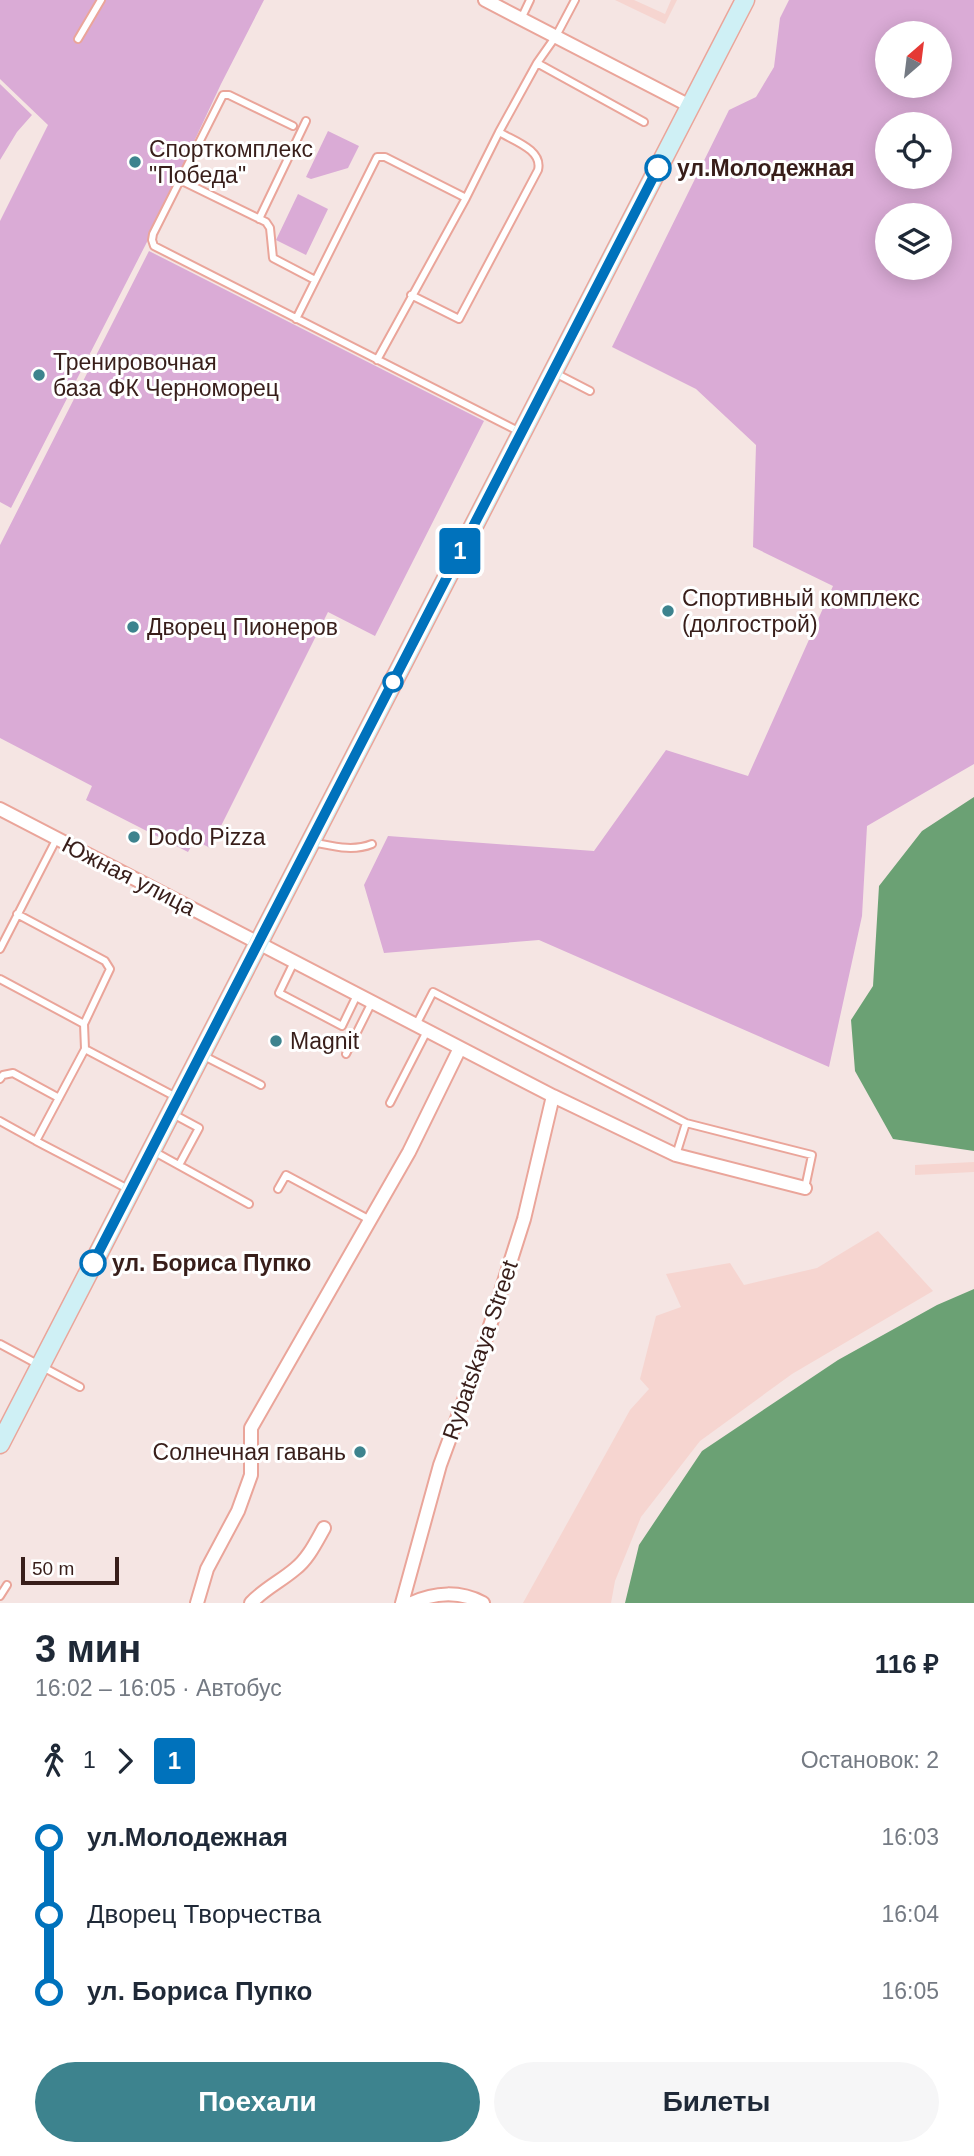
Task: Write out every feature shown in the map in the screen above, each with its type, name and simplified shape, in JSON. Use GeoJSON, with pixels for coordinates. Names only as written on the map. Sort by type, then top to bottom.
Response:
{"type":"FeatureCollection","features":[{"type":"Feature","properties":{"kind":"street"},"geometry":{"type":"LineString","coordinates":[[485,0],[690,106]]}},
{"type":"Feature","properties":{"kind":"street"},"geometry":{"type":"LineString","coordinates":[[0,1444],[745,0]]}},
{"type":"Feature","properties":{"kind":"street","name":"Южная улица"},"geometry":{"type":"LineString","coordinates":[[0,810],[553,1096],[676,1155],[805,1188]]}},
{"type":"Feature","properties":{"kind":"street"},"geometry":{"type":"LineString","coordinates":[[197,1603],[207,1569],[238,1511],[251,1475],[251,1428],[410,1152],[460,1048]]}},
{"type":"Feature","properties":{"kind":"street","name":"Rybatskaya Street"},"geometry":{"type":"LineString","coordinates":[[402,1603],[440,1465],[482,1351],[524,1219],[553,1096]]}},
{"type":"Feature","properties":{"kind":"street"},"geometry":{"type":"LineString","coordinates":[[251,1603],[258,1595],[298,1568],[324,1528]]}},
{"type":"Feature","properties":{"kind":"street"},"geometry":{"type":"LineString","coordinates":[[412,1603],[424,1597],[443,1594],[464,1596],[483,1603]]}},
{"type":"Feature","properties":{"kind":"lane"},"geometry":{"type":"LineString","coordinates":[[78,38],[101,0]]}},
{"type":"Feature","properties":{"kind":"lane"},"geometry":{"type":"LineString","coordinates":[[521,19],[530,0]]}},
{"type":"Feature","properties":{"kind":"lane"},"geometry":{"type":"LineString","coordinates":[[377,360],[467,198],[499,132],[575,0]]}},
{"type":"Feature","properties":{"kind":"lane"},"geometry":{"type":"LineString","coordinates":[[537,63],[644,122]]}},
{"type":"Feature","properties":{"kind":"lane"},"geometry":{"type":"LineString","coordinates":[[293,126],[229,95],[223,95],[153,234],[154,246],[522,433]]}},
{"type":"Feature","properties":{"kind":"lane"},"geometry":{"type":"LineString","coordinates":[[259,219],[306,121]]}},
{"type":"Feature","properties":{"kind":"lane"},"geometry":{"type":"LineString","coordinates":[[411,295],[459,319],[540,163],[538,156],[532,151],[499,132]]}},
{"type":"Feature","properties":{"kind":"lane"},"geometry":{"type":"LineString","coordinates":[[296,319],[377,157],[385,157],[467,198]]}},
{"type":"Feature","properties":{"kind":"lane"},"geometry":{"type":"LineString","coordinates":[[180,180],[269,225],[273,258],[315,280]]}},
{"type":"Feature","properties":{"kind":"lane"},"geometry":{"type":"LineString","coordinates":[[553,372],[590,391]]}},
{"type":"Feature","properties":{"kind":"lane"},"geometry":{"type":"LineString","coordinates":[[0,949],[57,838]]}},
{"type":"Feature","properties":{"kind":"lane"},"geometry":{"type":"LineString","coordinates":[[310,842],[360,849],[372,844]]}},
{"type":"Feature","properties":{"kind":"lane"},"geometry":{"type":"LineString","coordinates":[[17,914],[108,964],[109,974],[85,1024],[85,1049],[36,1141]]}},
{"type":"Feature","properties":{"kind":"lane"},"geometry":{"type":"LineString","coordinates":[[294,962],[279,993],[342,1026],[357,995]]}},
{"type":"Feature","properties":{"kind":"lane"},"geometry":{"type":"LineString","coordinates":[[0,979],[85,1024]]}},
{"type":"Feature","properties":{"kind":"lane"},"geometry":{"type":"LineString","coordinates":[[390,1103],[422,1028],[433,992],[686,1124],[812,1155],[805,1188]]}},
{"type":"Feature","properties":{"kind":"lane"},"geometry":{"type":"LineString","coordinates":[[346,1054],[372,1002]]}},
{"type":"Feature","properties":{"kind":"lane"},"geometry":{"type":"LineString","coordinates":[[85,1049],[174,1105],[199,1128],[179,1165]]}},
{"type":"Feature","properties":{"kind":"lane"},"geometry":{"type":"LineString","coordinates":[[200,1054],[261,1086]]}},
{"type":"Feature","properties":{"kind":"lane"},"geometry":{"type":"LineString","coordinates":[[0,1079],[2,1075],[13,1073],[60,1098]]}},
{"type":"Feature","properties":{"kind":"lane"},"geometry":{"type":"LineString","coordinates":[[0,1121],[130,1190]]}},
{"type":"Feature","properties":{"kind":"lane"},"geometry":{"type":"LineString","coordinates":[[676,1155],[686,1124]]}},
{"type":"Feature","properties":{"kind":"lane"},"geometry":{"type":"LineString","coordinates":[[151,1150],[249,1203]]}},
{"type":"Feature","properties":{"kind":"lane"},"geometry":{"type":"LineString","coordinates":[[278,1189],[286,1175],[370,1220]]}},
{"type":"Feature","properties":{"kind":"lane"},"geometry":{"type":"LineString","coordinates":[[0,1344],[79,1387]]}},
{"type":"Feature","properties":{"kind":"lane"},"geometry":{"type":"LineString","coordinates":[[0,1595],[7,1585]]}},
{"type":"Feature","properties":{"kind":"shaded area"},"geometry":{"type":"Polygon","coordinates":[[[0,0],[264,0],[221,84],[148,240],[11,508],[0,502],[0,221],[48,125],[0,79],[0,0]]]}},
{"type":"Feature","properties":{"kind":"shaded area"},"geometry":{"type":"Polygon","coordinates":[[[615,0],[634,0],[665,14],[671,0],[677,0],[665,24],[615,0]]]}},
{"type":"Feature","properties":{"kind":"shaded area"},"geometry":{"type":"Polygon","coordinates":[[[789,0],[974,0],[974,764],[867,826],[862,916],[829,1067],[539,940],[384,953],[364,885],[388,836],[594,851],[666,750],[748,776],[833,586],[753,547],[756,445],[696,389],[612,347],[729,110],[756,97],[774,67],[780,18],[789,0]]]}},
{"type":"Feature","properties":{"kind":"shaded area"},"geometry":{"type":"Polygon","coordinates":[[[0,84],[32,115],[17,132],[0,160],[0,84]]]}},
{"type":"Feature","properties":{"kind":"shaded area"},"geometry":{"type":"Polygon","coordinates":[[[328,131],[359,146],[348,168],[311,179],[306,177],[328,131]]]}},
{"type":"Feature","properties":{"kind":"shaded area"},"geometry":{"type":"Polygon","coordinates":[[[298,194],[328,209],[306,255],[276,240],[298,194]]]}},
{"type":"Feature","properties":{"kind":"shaded area"},"geometry":{"type":"Polygon","coordinates":[[[149,251],[484,421],[375,636],[328,612],[210,848],[195,840],[188,852],[86,800],[92,786],[0,738],[0,545],[149,251]]]}},
{"type":"Feature","properties":{"kind":"shaded area"},"geometry":{"type":"Polygon","coordinates":[[[974,797],[974,1151],[893,1139],[855,1071],[851,1020],[873,986],[879,886],[922,831],[974,797]]]}},
{"type":"Feature","properties":{"kind":"shaded area"},"geometry":{"type":"Polygon","coordinates":[[[974,1162],[974,1172],[915,1175],[915,1165],[974,1162]]]}},
{"type":"Feature","properties":{"kind":"shaded area"},"geometry":{"type":"Polygon","coordinates":[[[878,1231],[933,1291],[792,1374],[700,1441],[641,1517],[615,1581],[611,1603],[523,1603],[630,1410],[649,1389],[640,1379],[656,1316],[681,1307],[666,1274],[730,1263],[744,1285],[817,1268],[878,1231]]]}},
{"type":"Feature","properties":{"kind":"shaded area"},"geometry":{"type":"Polygon","coordinates":[[[974,1289],[974,1603],[625,1603],[639,1545],[702,1451],[838,1360],[937,1305],[974,1289]]]}},
{"type":"Feature","properties":{"kind":"bus line","name":"1"},"geometry":{"type":"LineString","coordinates":[[93,1263],[658,168]]}},
{"type":"Feature","properties":{"kind":"place","name":"Спорткомплекс \"Победа\""},"geometry":{"type":"Point","coordinates":[135,162]}},
{"type":"Feature","properties":{"kind":"place","name":"ул.Молодежная"},"geometry":{"type":"Point","coordinates":[658,168]}},
{"type":"Feature","properties":{"kind":"place","name":"Тренировочная база ФК Черноморец"},"geometry":{"type":"Point","coordinates":[39,375]}},
{"type":"Feature","properties":{"kind":"place","name":"Спортивный комплекс (долгострой)"},"geometry":{"type":"Point","coordinates":[668,611]}},
{"type":"Feature","properties":{"kind":"place","name":"Дворец Пионеров"},"geometry":{"type":"Point","coordinates":[133,627]}},
{"type":"Feature","properties":{"kind":"place","name":"Dodo Pizza"},"geometry":{"type":"Point","coordinates":[134,837]}},
{"type":"Feature","properties":{"kind":"place","name":"Magnit"},"geometry":{"type":"Point","coordinates":[276,1041]}},
{"type":"Feature","properties":{"kind":"place","name":"ул. Бориса Пупко"},"geometry":{"type":"Point","coordinates":[93,1263]}},
{"type":"Feature","properties":{"kind":"place","name":"Солнечная гавань"},"geometry":{"type":"Point","coordinates":[360,1452]}}]}
